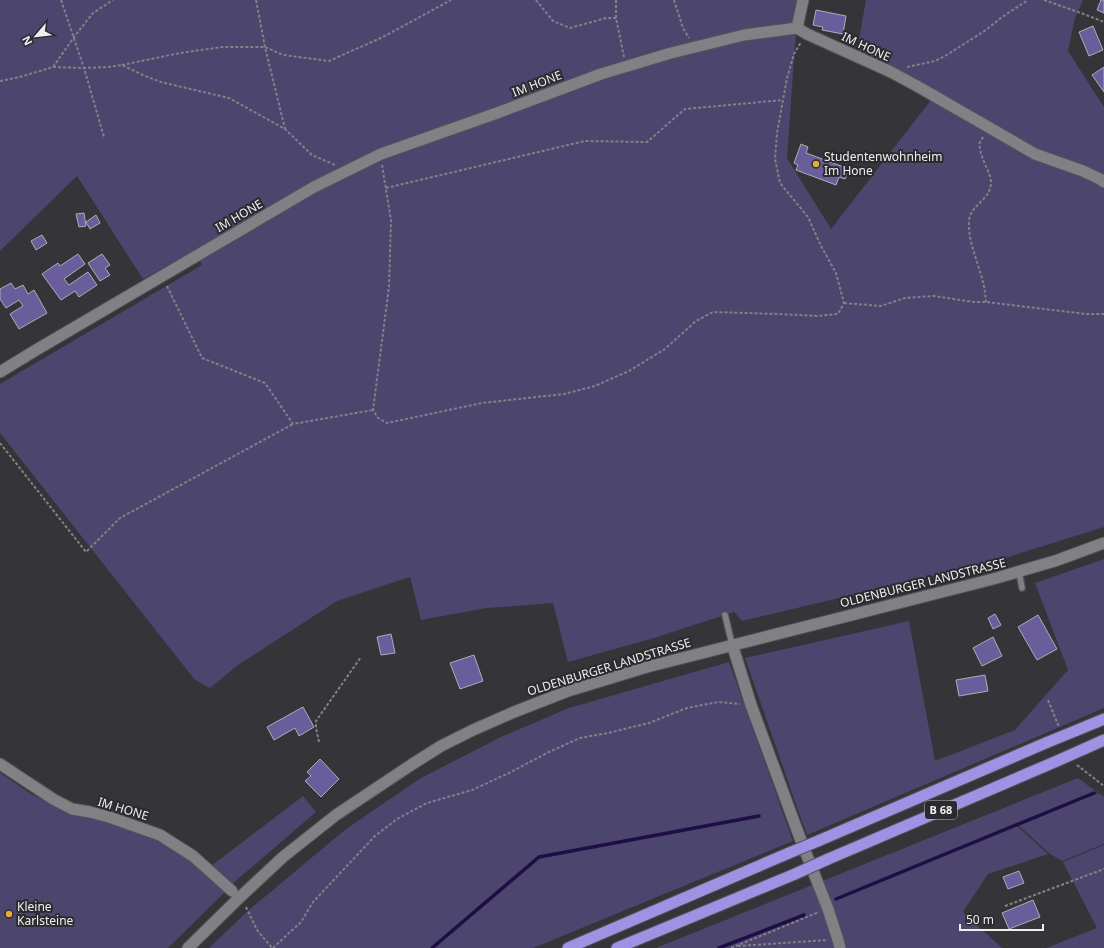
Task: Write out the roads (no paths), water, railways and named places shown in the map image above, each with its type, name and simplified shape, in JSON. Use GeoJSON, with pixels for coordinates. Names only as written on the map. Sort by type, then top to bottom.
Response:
{"type":"FeatureCollection","features":[{"type":"Feature","properties":{"kind":"highway","name":"B 68"},"geometry":{"type":"LineString","coordinates":[[568,948],[1104,719]]}},
{"type":"Feature","properties":{"kind":"highway","name":"B 68"},"geometry":{"type":"LineString","coordinates":[[617,948],[795,874],[1104,740]]}},
{"type":"Feature","properties":{"kind":"street"},"geometry":{"type":"LineString","coordinates":[[802,0],[802,31]]}},
{"type":"Feature","properties":{"kind":"street","name":"IM HONE"},"geometry":{"type":"LineString","coordinates":[[0,372],[314,187],[381,154],[498,113],[601,74],[671,53],[744,35],[802,31],[890,72],[926,91],[1035,154],[1084,172],[1104,182]]}},
{"type":"Feature","properties":{"kind":"street","name":"OLDENBURGER LANDSTRASSE"},"geometry":{"type":"LineString","coordinates":[[188,948],[235,894],[336,815],[441,746],[473,730],[514,712],[568,692],[647,667],[732,644],[1019,572],[1055,561],[1104,543]]}},
{"type":"Feature","properties":{"kind":"street"},"geometry":{"type":"LineString","coordinates":[[732,644],[751,705],[828,909],[839,944]]}},
{"type":"Feature","properties":{"kind":"street","name":"IM HONE"},"geometry":{"type":"LineString","coordinates":[[0,764],[53,799],[72,809],[109,817],[160,835],[193,856],[235,894]]}},
{"type":"Feature","properties":{"kind":"lane"},"geometry":{"type":"LineString","coordinates":[[1019,572],[1022,588]]}},
{"type":"Feature","properties":{"kind":"lane"},"geometry":{"type":"LineString","coordinates":[[725,615],[732,644]]}},
{"type":"Feature","properties":{"kind":"waterway"},"geometry":{"type":"LineString","coordinates":[[836,899],[1094,793]]}},
{"type":"Feature","properties":{"kind":"waterway"},"geometry":{"type":"LineString","coordinates":[[432,948],[539,857],[759,816]]}},
{"type":"Feature","properties":{"kind":"waterway"},"geometry":{"type":"LineString","coordinates":[[719,948],[804,915]]}},
{"type":"Feature","properties":{"kind":"place","name":"Studentenwohnheim Im Hone"},"geometry":{"type":"Point","coordinates":[816,164]}},
{"type":"Feature","properties":{"kind":"place","name":"Kleine Karlsteine"},"geometry":{"type":"Point","coordinates":[9,914]}}]}
